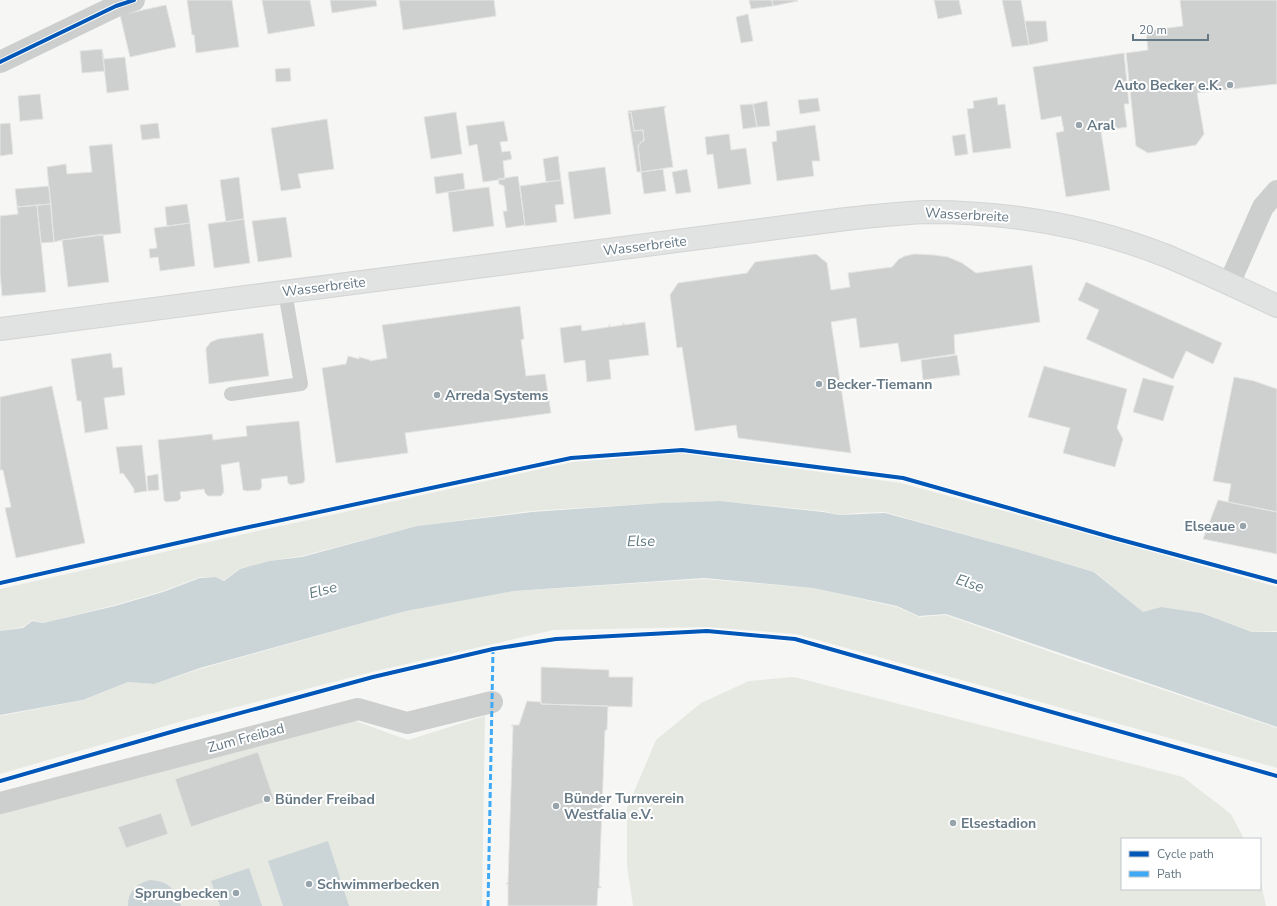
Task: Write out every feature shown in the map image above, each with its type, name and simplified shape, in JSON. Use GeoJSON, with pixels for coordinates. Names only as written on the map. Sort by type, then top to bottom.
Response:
{"type":"FeatureCollection","features":[{"type":"Feature","properties":{"kind":"main road","name":"Wasserbreite"},"geometry":{"type":"LineString","coordinates":[[0,329],[846,220],[926,212],[1007,216],[1047,222],[1088,231],[1128,242],[1166,256],[1277,306]]}},
{"type":"Feature","properties":{"kind":"street"},"geometry":{"type":"LineString","coordinates":[[0,62],[116,6],[134,0]]}},
{"type":"Feature","properties":{"kind":"street"},"geometry":{"type":"LineString","coordinates":[[1229,284],[1263,207],[1277,191]]}},
{"type":"Feature","properties":{"kind":"street","name":"Zum Freibad"},"geometry":{"type":"LineString","coordinates":[[0,803],[358,709],[407,723],[492,702]]}},
{"type":"Feature","properties":{"kind":"lane"},"geometry":{"type":"LineString","coordinates":[[231,394],[301,384],[285,292]]}},
{"type":"Feature","properties":{"kind":"shaded area"},"geometry":{"type":"Polygon","coordinates":[[[681,453],[901,483],[1277,587],[1277,631],[1253,632],[1203,613],[1161,607],[1143,612],[1095,572],[885,512],[839,515],[823,511],[720,501],[531,511],[417,526],[302,556],[269,561],[239,569],[224,580],[216,577],[200,577],[163,591],[115,605],[43,623],[32,620],[23,627],[0,631],[0,589],[573,462],[681,453]]]}},
{"type":"Feature","properties":{"kind":"shaded area"},"geometry":{"type":"Polygon","coordinates":[[[704,579],[813,588],[897,607],[920,617],[946,615],[1065,657],[1277,728],[1277,768],[796,634],[706,627],[553,630],[376,671],[186,720],[0,774],[0,716],[84,700],[128,682],[154,684],[200,669],[406,611],[514,591],[704,579]]]}},
{"type":"Feature","properties":{"kind":"shaded area"},"geometry":{"type":"Polygon","coordinates":[[[794,677],[1183,777],[1231,814],[1243,838],[1121,838],[1121,890],[1261,890],[1261,883],[1266,906],[633,906],[627,866],[627,808],[656,740],[701,703],[749,681],[794,677]]]}},
{"type":"Feature","properties":{"kind":"shaded area","name":"Bünder Freibad"},"geometry":{"type":"Polygon","coordinates":[[[485,716],[482,906],[0,906],[0,813],[350,719],[408,740],[485,716]]]}},
{"type":"Feature","properties":{"kind":"water","name":"Else"},"geometry":{"type":"Polygon","coordinates":[[[720,501],[839,515],[885,513],[1017,549],[1094,572],[1143,612],[1161,607],[1202,613],[1252,632],[1277,632],[1277,727],[946,614],[919,616],[897,606],[813,588],[704,578],[514,591],[406,611],[200,668],[154,684],[128,682],[83,700],[0,715],[0,631],[23,628],[32,621],[43,623],[115,606],[163,592],[200,578],[216,577],[224,581],[240,569],[269,561],[302,557],[417,526],[532,512],[661,503],[720,501]]]}},
{"type":"Feature","properties":{"kind":"water","name":"Schwimmerbecken"},"geometry":{"type":"Polygon","coordinates":[[[328,841],[349,906],[283,906],[268,861],[328,841]]]}},
{"type":"Feature","properties":{"kind":"water","name":"Sprungbecken"},"geometry":{"type":"Polygon","coordinates":[[[249,868],[262,906],[220,906],[211,881],[249,868]]]}},
{"type":"Feature","properties":{"kind":"water"},"geometry":{"type":"Polygon","coordinates":[[[151,880],[171,887],[181,906],[128,906],[128,901],[134,888],[146,881],[151,880]]]}},
{"type":"Feature","properties":{"kind":"building"},"geometry":{"type":"Polygon","coordinates":[[[187,0],[232,0],[239,47],[196,53],[187,0]]]}},
{"type":"Feature","properties":{"kind":"building"},"geometry":{"type":"Polygon","coordinates":[[[262,0],[310,0],[315,26],[268,34],[262,0]]]}},
{"type":"Feature","properties":{"kind":"building"},"geometry":{"type":"Polygon","coordinates":[[[330,0],[376,0],[377,6],[332,13],[330,0]]]}},
{"type":"Feature","properties":{"kind":"building"},"geometry":{"type":"Polygon","coordinates":[[[399,0],[494,0],[496,16],[403,30],[399,0]]]}},
{"type":"Feature","properties":{"kind":"building"},"geometry":{"type":"Polygon","coordinates":[[[749,0],[772,0],[773,6],[751,9],[749,0]]]}},
{"type":"Feature","properties":{"kind":"building"},"geometry":{"type":"Polygon","coordinates":[[[772,0],[797,0],[798,1],[773,6],[772,0]]]}},
{"type":"Feature","properties":{"kind":"building"},"geometry":{"type":"Polygon","coordinates":[[[934,0],[959,0],[962,14],[938,19],[934,0]]]}},
{"type":"Feature","properties":{"kind":"building"},"geometry":{"type":"Polygon","coordinates":[[[1002,0],[1021,0],[1029,45],[1012,47],[1002,0]]]}},
{"type":"Feature","properties":{"kind":"building"},"geometry":{"type":"Polygon","coordinates":[[[1180,0],[1277,0],[1277,84],[1197,93],[1204,134],[1196,145],[1148,153],[1136,146],[1126,53],[1148,50],[1146,31],[1183,26],[1180,0]]]}},
{"type":"Feature","properties":{"kind":"building"},"geometry":{"type":"Polygon","coordinates":[[[166,5],[176,47],[130,57],[120,15],[166,5]]]}},
{"type":"Feature","properties":{"kind":"building"},"geometry":{"type":"Polygon","coordinates":[[[748,14],[753,41],[741,43],[736,17],[748,14]]]}},
{"type":"Feature","properties":{"kind":"building"},"geometry":{"type":"Polygon","coordinates":[[[1025,21],[1046,21],[1048,41],[1029,45],[1025,21]]]}},
{"type":"Feature","properties":{"kind":"building"},"geometry":{"type":"Polygon","coordinates":[[[102,49],[104,59],[125,57],[129,90],[107,93],[102,49]]]}},
{"type":"Feature","properties":{"kind":"building"},"geometry":{"type":"Polygon","coordinates":[[[102,49],[105,71],[82,73],[80,51],[102,49]]]}},
{"type":"Feature","properties":{"kind":"building"},"geometry":{"type":"Polygon","coordinates":[[[1124,53],[1129,104],[1124,104],[1127,127],[1101,131],[1110,190],[1066,197],[1056,133],[1064,131],[1061,116],[1041,120],[1033,67],[1124,53]]]}},
{"type":"Feature","properties":{"kind":"building"},"geometry":{"type":"Polygon","coordinates":[[[290,68],[291,81],[276,82],[275,69],[290,68]]]}},
{"type":"Feature","properties":{"kind":"building"},"geometry":{"type":"Polygon","coordinates":[[[40,94],[43,119],[20,122],[18,96],[40,94]]]}},
{"type":"Feature","properties":{"kind":"building"},"geometry":{"type":"Polygon","coordinates":[[[997,97],[998,105],[1005,104],[1011,148],[973,153],[967,109],[974,108],[973,101],[997,97]]]}},
{"type":"Feature","properties":{"kind":"building"},"geometry":{"type":"Polygon","coordinates":[[[818,98],[820,111],[800,114],[798,100],[818,98]]]}},
{"type":"Feature","properties":{"kind":"building"},"geometry":{"type":"Polygon","coordinates":[[[767,101],[770,126],[757,127],[753,104],[767,101]]]}},
{"type":"Feature","properties":{"kind":"building"},"geometry":{"type":"Polygon","coordinates":[[[753,104],[757,127],[743,129],[740,105],[753,104]]]}},
{"type":"Feature","properties":{"kind":"building"},"geometry":{"type":"Polygon","coordinates":[[[666,106],[664,108],[673,167],[641,172],[638,146],[642,141],[644,141],[643,130],[634,131],[631,112],[628,113],[628,111],[666,106]]]}},
{"type":"Feature","properties":{"kind":"building"},"geometry":{"type":"Polygon","coordinates":[[[456,112],[462,154],[431,159],[424,117],[456,112]]]}},
{"type":"Feature","properties":{"kind":"building"},"geometry":{"type":"Polygon","coordinates":[[[631,112],[634,131],[643,130],[644,141],[642,141],[638,146],[641,172],[637,172],[628,113],[631,112]]]}},
{"type":"Feature","properties":{"kind":"building"},"geometry":{"type":"Polygon","coordinates":[[[327,119],[334,169],[298,174],[301,188],[281,191],[271,128],[327,119]]]}},
{"type":"Feature","properties":{"kind":"building"},"geometry":{"type":"Polygon","coordinates":[[[504,121],[508,141],[500,142],[502,152],[510,151],[512,159],[503,161],[505,179],[483,182],[477,144],[469,146],[466,126],[504,121]]]}},
{"type":"Feature","properties":{"kind":"building"},"geometry":{"type":"Polygon","coordinates":[[[10,123],[13,154],[0,156],[0,124],[10,123]]]}},
{"type":"Feature","properties":{"kind":"building"},"geometry":{"type":"Polygon","coordinates":[[[158,123],[160,138],[142,140],[140,125],[158,123]]]}},
{"type":"Feature","properties":{"kind":"building"},"geometry":{"type":"Polygon","coordinates":[[[815,125],[820,161],[812,161],[814,176],[777,181],[772,142],[777,141],[776,131],[815,125]]]}},
{"type":"Feature","properties":{"kind":"building"},"geometry":{"type":"Polygon","coordinates":[[[729,134],[731,150],[746,148],[751,184],[718,189],[713,154],[707,155],[705,137],[729,134]]]}},
{"type":"Feature","properties":{"kind":"building"},"geometry":{"type":"Polygon","coordinates":[[[965,134],[968,154],[955,156],[952,136],[965,134]]]}},
{"type":"Feature","properties":{"kind":"building"},"geometry":{"type":"Polygon","coordinates":[[[112,144],[121,233],[54,242],[47,167],[66,164],[67,174],[92,172],[89,146],[112,144]]]}},
{"type":"Feature","properties":{"kind":"building"},"geometry":{"type":"Polygon","coordinates":[[[558,156],[561,180],[546,182],[543,159],[558,156]]]}},
{"type":"Feature","properties":{"kind":"building"},"geometry":{"type":"Polygon","coordinates":[[[605,167],[611,214],[574,219],[568,172],[605,167]]]}},
{"type":"Feature","properties":{"kind":"building"},"geometry":{"type":"Polygon","coordinates":[[[663,169],[666,191],[644,194],[641,172],[663,169]]]}},
{"type":"Feature","properties":{"kind":"building"},"geometry":{"type":"Polygon","coordinates":[[[687,169],[691,192],[676,194],[672,172],[687,169]]]}},
{"type":"Feature","properties":{"kind":"building"},"geometry":{"type":"Polygon","coordinates":[[[463,173],[465,189],[436,194],[434,177],[463,173]]]}},
{"type":"Feature","properties":{"kind":"building"},"geometry":{"type":"Polygon","coordinates":[[[518,176],[525,225],[506,228],[503,211],[507,211],[504,186],[499,184],[498,179],[518,176]]]}},
{"type":"Feature","properties":{"kind":"building"},"geometry":{"type":"Polygon","coordinates":[[[239,177],[244,219],[226,222],[220,180],[239,177]]]}},
{"type":"Feature","properties":{"kind":"building"},"geometry":{"type":"Polygon","coordinates":[[[561,180],[564,204],[555,205],[557,222],[525,226],[520,186],[561,180]]]}},
{"type":"Feature","properties":{"kind":"building"},"geometry":{"type":"Polygon","coordinates":[[[49,186],[51,204],[17,207],[15,189],[49,186]]]}},
{"type":"Feature","properties":{"kind":"building"},"geometry":{"type":"Polygon","coordinates":[[[489,187],[494,226],[453,232],[448,192],[489,187]]]}},
{"type":"Feature","properties":{"kind":"building"},"geometry":{"type":"Polygon","coordinates":[[[51,204],[54,242],[41,243],[37,205],[51,204]]]}},
{"type":"Feature","properties":{"kind":"building"},"geometry":{"type":"Polygon","coordinates":[[[187,204],[190,223],[167,226],[165,207],[187,204]]]}},
{"type":"Feature","properties":{"kind":"building"},"geometry":{"type":"Polygon","coordinates":[[[37,205],[46,292],[2,296],[0,273],[0,216],[18,214],[17,207],[37,205]]]}},
{"type":"Feature","properties":{"kind":"building"},"geometry":{"type":"Polygon","coordinates":[[[286,217],[292,257],[258,262],[252,221],[286,217]]]}},
{"type":"Feature","properties":{"kind":"building"},"geometry":{"type":"Polygon","coordinates":[[[244,219],[250,263],[214,268],[208,224],[244,219]]]}},
{"type":"Feature","properties":{"kind":"building"},"geometry":{"type":"Polygon","coordinates":[[[190,223],[195,266],[160,271],[158,257],[150,258],[149,249],[157,248],[154,228],[190,223]]]}},
{"type":"Feature","properties":{"kind":"building"},"geometry":{"type":"Polygon","coordinates":[[[103,234],[109,282],[68,287],[62,240],[103,234]]]}},
{"type":"Feature","properties":{"kind":"building"},"geometry":{"type":"Polygon","coordinates":[[[816,254],[827,263],[831,290],[850,287],[848,273],[892,267],[899,259],[914,254],[948,257],[962,263],[976,273],[1032,265],[1040,322],[954,335],[955,354],[901,362],[898,343],[860,348],[856,318],[831,322],[851,453],[738,438],[736,425],[695,431],[682,347],[677,348],[670,295],[678,283],[747,273],[755,262],[816,254]]]}},
{"type":"Feature","properties":{"kind":"building"},"geometry":{"type":"Polygon","coordinates":[[[1086,282],[1222,343],[1213,364],[1186,351],[1173,379],[1086,339],[1099,310],[1078,300],[1086,282]]]}},
{"type":"Feature","properties":{"kind":"building","name":"Arreda Systems"},"geometry":{"type":"Polygon","coordinates":[[[520,306],[524,339],[521,340],[526,376],[545,374],[551,413],[405,433],[408,453],[336,463],[322,368],[346,364],[348,356],[359,359],[359,357],[370,361],[387,358],[382,325],[520,306]]]}},
{"type":"Feature","properties":{"kind":"building"},"geometry":{"type":"Polygon","coordinates":[[[645,322],[649,355],[609,360],[611,379],[587,382],[585,360],[564,363],[560,328],[581,325],[582,331],[609,327],[609,325],[610,327],[623,325],[623,323],[624,325],[645,322]]]}},
{"type":"Feature","properties":{"kind":"building"},"geometry":{"type":"Polygon","coordinates":[[[263,333],[269,376],[209,384],[206,348],[211,342],[218,339],[263,333]]]}},
{"type":"Feature","properties":{"kind":"building"},"geometry":{"type":"Polygon","coordinates":[[[111,353],[113,368],[122,367],[125,395],[104,398],[108,429],[85,433],[81,401],[77,401],[71,359],[111,353]]]}},
{"type":"Feature","properties":{"kind":"building"},"geometry":{"type":"Polygon","coordinates":[[[957,355],[960,375],[923,380],[921,360],[957,355]]]}},
{"type":"Feature","properties":{"kind":"building"},"geometry":{"type":"Polygon","coordinates":[[[1044,366],[1127,389],[1117,428],[1123,439],[1115,467],[1063,453],[1070,428],[1028,417],[1044,366]]]}},
{"type":"Feature","properties":{"kind":"building"},"geometry":{"type":"Polygon","coordinates":[[[1234,377],[1254,381],[1277,389],[1277,512],[1228,502],[1231,484],[1213,481],[1234,377]]]}},
{"type":"Feature","properties":{"kind":"building"},"geometry":{"type":"Polygon","coordinates":[[[1143,378],[1174,386],[1163,421],[1133,412],[1143,378]]]}},
{"type":"Feature","properties":{"kind":"building"},"geometry":{"type":"Polygon","coordinates":[[[52,386],[85,543],[16,558],[5,508],[11,507],[3,470],[0,470],[0,397],[52,386]]]}},
{"type":"Feature","properties":{"kind":"building"},"geometry":{"type":"Polygon","coordinates":[[[299,421],[305,480],[303,483],[291,485],[288,483],[287,476],[261,479],[262,486],[260,490],[243,490],[239,462],[221,465],[224,492],[221,496],[208,496],[204,489],[180,492],[181,498],[178,501],[166,502],[164,500],[158,440],[212,434],[213,440],[247,436],[246,426],[299,421]]]}},
{"type":"Feature","properties":{"kind":"building"},"geometry":{"type":"Polygon","coordinates":[[[142,445],[147,491],[134,493],[134,489],[123,473],[120,474],[116,447],[142,445]]]}},
{"type":"Feature","properties":{"kind":"building"},"geometry":{"type":"Polygon","coordinates":[[[158,474],[159,490],[148,491],[147,476],[158,474]]]}},
{"type":"Feature","properties":{"kind":"building","name":"Elseaue"},"geometry":{"type":"Polygon","coordinates":[[[1218,500],[1277,512],[1277,554],[1203,539],[1218,500]]]}},
{"type":"Feature","properties":{"kind":"building"},"geometry":{"type":"Polygon","coordinates":[[[541,667],[609,670],[609,677],[633,677],[632,707],[541,704],[541,667]]]}},
{"type":"Feature","properties":{"kind":"building","name":"Bünder Turnverein Westfalia e.V."},"geometry":{"type":"Polygon","coordinates":[[[527,701],[541,702],[541,704],[608,706],[607,730],[605,730],[599,886],[601,888],[598,888],[597,906],[508,906],[508,884],[506,883],[508,883],[513,726],[511,726],[519,725],[527,701]]]}},
{"type":"Feature","properties":{"kind":"building"},"geometry":{"type":"Polygon","coordinates":[[[258,752],[274,799],[191,827],[175,779],[258,752]]]}},
{"type":"Feature","properties":{"kind":"building"},"geometry":{"type":"Polygon","coordinates":[[[161,813],[168,834],[126,848],[118,827],[161,813]]]}},
{"type":"Feature","properties":{"kind":"marked path"},"geometry":{"type":"LineString","coordinates":[[488,906],[493,649]]}},
{"type":"Feature","properties":{"kind":"cycle path"},"geometry":{"type":"LineString","coordinates":[[0,62],[116,6],[134,0]]}},
{"type":"Feature","properties":{"kind":"cycle path"},"geometry":{"type":"LineString","coordinates":[[0,583],[226,532],[571,458],[682,450],[903,478],[1114,538],[1277,582]]}},
{"type":"Feature","properties":{"kind":"cycle path"},"geometry":{"type":"LineString","coordinates":[[0,781],[178,730],[373,677],[493,649],[556,639],[707,631],[795,639],[1277,776]]}},
{"type":"Feature","properties":{"kind":"place","name":"Auto Becker e.K."},"geometry":{"type":"Point","coordinates":[1230,85]}},
{"type":"Feature","properties":{"kind":"place","name":"Aral"},"geometry":{"type":"Point","coordinates":[1079,125]}},
{"type":"Feature","properties":{"kind":"place","name":"Becker-Tiemann"},"geometry":{"type":"Point","coordinates":[819,384]}},
{"type":"Feature","properties":{"kind":"place","name":"Arreda Systems"},"geometry":{"type":"Point","coordinates":[437,395]}},
{"type":"Feature","properties":{"kind":"place","name":"Elseaue"},"geometry":{"type":"Point","coordinates":[1243,526]}},
{"type":"Feature","properties":{"kind":"place","name":"Bünder Freibad"},"geometry":{"type":"Point","coordinates":[267,799]}},
{"type":"Feature","properties":{"kind":"place","name":"Bünder Turnverein Westfalia e.V."},"geometry":{"type":"Point","coordinates":[556,806]}},
{"type":"Feature","properties":{"kind":"place","name":"Elsestadion"},"geometry":{"type":"Point","coordinates":[953,823]}},
{"type":"Feature","properties":{"kind":"place","name":"Schwimmerbecken"},"geometry":{"type":"Point","coordinates":[309,884]}},
{"type":"Feature","properties":{"kind":"place","name":"Sprungbecken"},"geometry":{"type":"Point","coordinates":[236,893]}}]}
